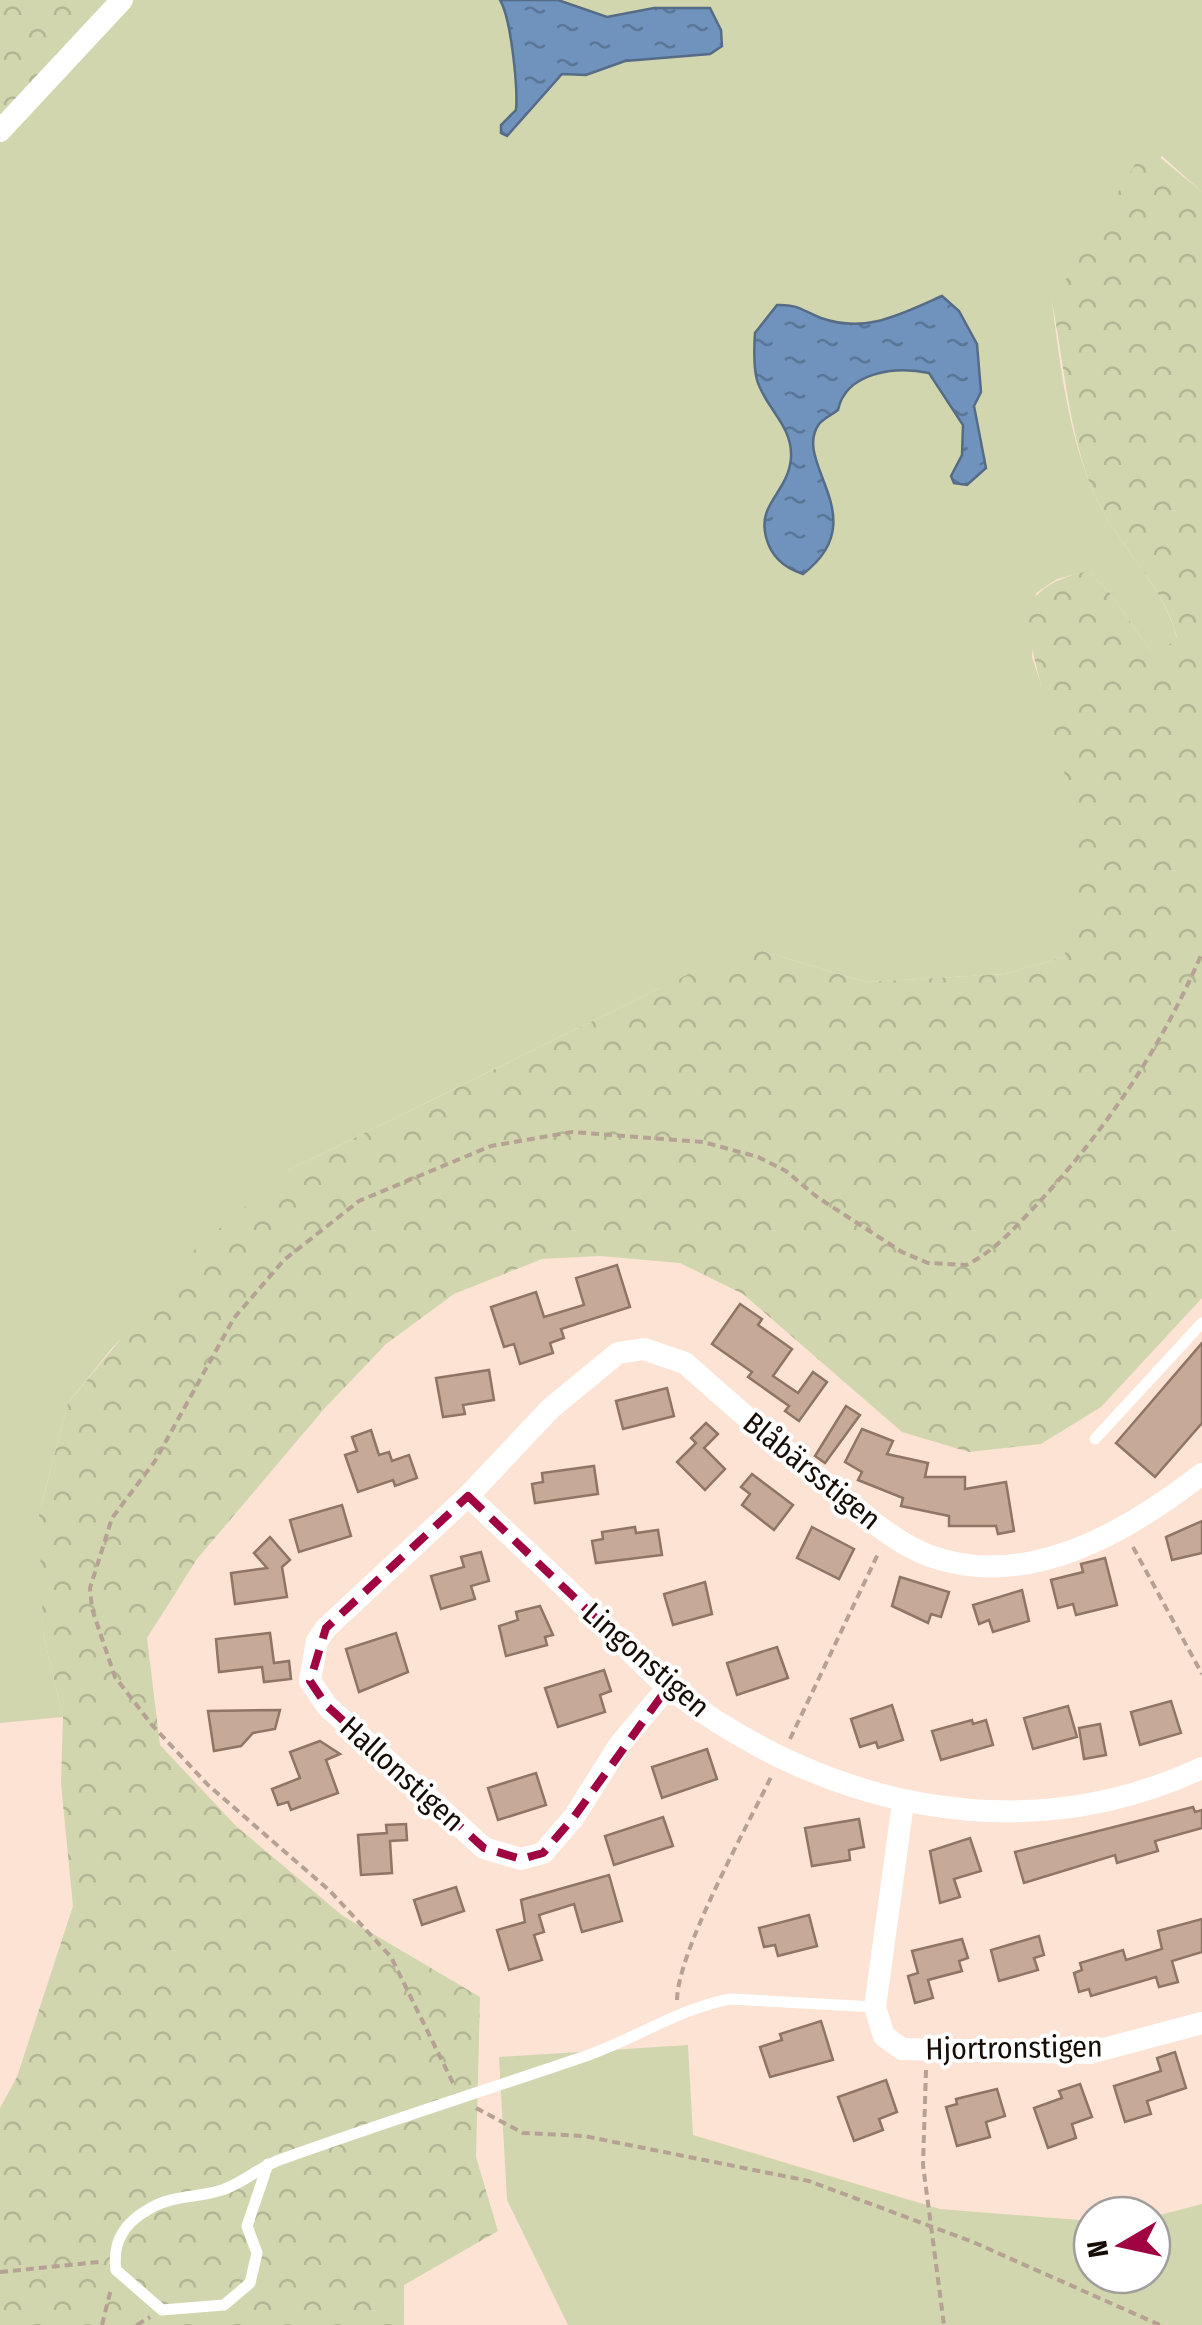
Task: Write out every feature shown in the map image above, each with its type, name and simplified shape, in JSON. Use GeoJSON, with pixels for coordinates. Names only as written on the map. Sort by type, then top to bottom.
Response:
{"type":"FeatureCollection","features":[{"type":"Feature","properties":{"kind":"street"},"geometry":{"type":"LineString","coordinates":[[0,131],[122,0]]}},
{"type":"Feature","properties":{"kind":"street","name":"Blåbärsstigen"},"geometry":{"type":"LineString","coordinates":[[468,1496],[552,1408],[618,1353],[644,1349],[685,1363],[888,1533],[930,1556],[975,1565],[1026,1565],[1075,1551],[1157,1509],[1202,1474]]}},
{"type":"Feature","properties":{"kind":"street","name":"Lingonstigen"},"geometry":{"type":"LineString","coordinates":[[468,1496],[668,1687],[766,1753],[830,1781],[903,1802],[964,1810],[1028,1810],[1094,1801],[1202,1768]]}},
{"type":"Feature","properties":{"kind":"street","name":"Hallonstigen"},"geometry":{"type":"LineString","coordinates":[[468,1496],[326,1628],[317,1642],[310,1681],[326,1706],[484,1848],[521,1859],[543,1853],[574,1818],[620,1744],[668,1687]]}},
{"type":"Feature","properties":{"kind":"street"},"geometry":{"type":"LineString","coordinates":[[875,2007],[903,1802]]}},
{"type":"Feature","properties":{"kind":"street","name":"Hjortronstigen"},"geometry":{"type":"LineString","coordinates":[[875,2007],[884,2036],[902,2049],[1089,2053],[1202,2023]]}},
{"type":"Feature","properties":{"kind":"lane"},"geometry":{"type":"LineString","coordinates":[[1094,1438],[1202,1323]]}},
{"type":"Feature","properties":{"kind":"lane"},"geometry":{"type":"LineString","coordinates":[[268,2164],[246,2226],[257,2254],[250,2283],[224,2305],[162,2310],[116,2270],[114,2255],[126,2224],[150,2208],[182,2196],[220,2191],[268,2164],[400,2115],[615,2046],[707,2003],[731,1999],[875,2007]]}},
{"type":"Feature","properties":{"kind":"path"},"geometry":{"type":"LineString","coordinates":[[1122,1527],[1202,1674]]}},
{"type":"Feature","properties":{"kind":"path"},"geometry":{"type":"LineString","coordinates":[[930,2050],[923,2165],[944,2325]]}},
{"type":"Feature","properties":{"kind":"path"},"geometry":{"type":"LineString","coordinates":[[0,2272],[79,2265],[114,2255],[109,2308],[102,2325]]}},
{"type":"Feature","properties":{"kind":"highlighted area"},"geometry":{"type":"Polygon","coordinates":[[[468,1496],[668,1687],[574,1817],[543,1853],[521,1859],[484,1848],[327,1706],[310,1681],[326,1628],[468,1496]]]}},
{"type":"Feature","properties":{"kind":"green space"},"geometry":{"type":"Polygon","coordinates":[[[0,0],[118,0],[0,131],[0,0]]]}},
{"type":"Feature","properties":{"kind":"green space"},"geometry":{"type":"Polygon","coordinates":[[[124,0],[1202,0],[1202,192],[1162,156],[1052,302],[1066,398],[1084,469],[1102,510],[1162,600],[1177,639],[1158,655],[1150,650],[1110,593],[1088,571],[1057,579],[1036,593],[1032,657],[1060,743],[1079,848],[1076,915],[1064,957],[1005,974],[866,982],[762,951],[658,989],[289,1170],[112,1348],[68,1403],[41,1506],[43,1633],[63,1717],[0,1723],[0,136],[124,0]]]}},
{"type":"Feature","properties":{"kind":"green space"},"geometry":{"type":"Polygon","coordinates":[[[1146,146],[1202,192],[1202,1298],[1101,1407],[1041,1444],[969,1452],[902,1432],[743,1294],[680,1263],[600,1256],[542,1259],[454,1294],[386,1344],[324,1409],[197,1559],[147,1638],[160,1745],[236,1826],[343,1916],[480,1997],[476,2157],[498,2231],[404,2285],[404,2325],[0,2325],[0,2108],[17,2077],[73,1906],[61,1784],[63,1717],[43,1633],[39,1514],[68,1403],[196,1248],[289,1170],[705,966],[762,951],[866,982],[1005,974],[1064,957],[1074,909],[1074,822],[1025,611],[1052,584],[1088,571],[1110,593],[1150,650],[1158,654],[1177,638],[1162,600],[1093,491],[1073,422],[1052,302],[1146,146]]]}},
{"type":"Feature","properties":{"kind":"green space"},"geometry":{"type":"Polygon","coordinates":[[[688,2045],[693,2135],[940,2209],[1072,2219],[1072,2295],[1172,2295],[1172,2212],[1202,2204],[1202,2325],[568,2325],[507,2200],[499,2057],[688,2045]]]}},
{"type":"Feature","properties":{"kind":"water"},"geometry":{"type":"Polygon","coordinates":[[[500,0],[558,0],[607,17],[654,8],[710,8],[721,30],[722,46],[710,54],[625,61],[586,75],[562,74],[507,136],[501,133],[501,125],[516,110],[516,86],[510,37],[500,0]]]}},
{"type":"Feature","properties":{"kind":"water"},"geometry":{"type":"Polygon","coordinates":[[[942,296],[959,311],[977,344],[981,392],[974,406],[986,468],[967,485],[954,483],[951,476],[962,455],[963,425],[929,373],[902,370],[861,380],[843,397],[838,410],[819,424],[813,439],[833,512],[832,532],[823,553],[803,574],[790,568],[775,556],[764,525],[791,458],[788,436],[757,380],[755,333],[777,305],[853,324],[883,320],[942,296]]]}},
{"type":"Feature","properties":{"kind":"building"},"geometry":{"type":"Polygon","coordinates":[[[617,1265],[630,1307],[561,1329],[564,1338],[550,1343],[553,1353],[520,1364],[514,1344],[504,1347],[491,1307],[536,1292],[544,1317],[584,1305],[576,1278],[617,1265]]]}},
{"type":"Feature","properties":{"kind":"building"},"geometry":{"type":"Polygon","coordinates":[[[740,1304],[762,1319],[758,1325],[792,1349],[773,1376],[798,1393],[813,1372],[827,1382],[799,1421],[785,1411],[789,1406],[748,1377],[752,1372],[712,1344],[740,1304]]]}},
{"type":"Feature","properties":{"kind":"building"},"geometry":{"type":"Polygon","coordinates":[[[1202,1343],[1202,1423],[1155,1477],[1116,1443],[1202,1343]]]}},
{"type":"Feature","properties":{"kind":"building"},"geometry":{"type":"Polygon","coordinates":[[[489,1370],[494,1400],[463,1405],[465,1414],[443,1417],[436,1378],[489,1370]]]}},
{"type":"Feature","properties":{"kind":"building"},"geometry":{"type":"Polygon","coordinates":[[[667,1388],[674,1416],[623,1429],[616,1401],[667,1388]]]}},
{"type":"Feature","properties":{"kind":"building"},"geometry":{"type":"Polygon","coordinates":[[[846,1406],[860,1415],[825,1463],[815,1456],[846,1406]]]}},
{"type":"Feature","properties":{"kind":"building"},"geometry":{"type":"Polygon","coordinates":[[[706,1423],[718,1434],[704,1448],[725,1469],[705,1490],[677,1462],[696,1443],[691,1438],[706,1423]]]}},
{"type":"Feature","properties":{"kind":"building"},"geometry":{"type":"Polygon","coordinates":[[[862,1429],[893,1441],[887,1454],[928,1463],[925,1477],[965,1477],[965,1489],[1006,1482],[1014,1531],[998,1534],[996,1526],[949,1526],[949,1516],[901,1506],[903,1498],[858,1480],[862,1472],[845,1462],[862,1429]]]}},
{"type":"Feature","properties":{"kind":"building"},"geometry":{"type":"Polygon","coordinates":[[[371,1430],[379,1455],[389,1452],[392,1461],[409,1455],[417,1478],[395,1486],[393,1480],[358,1492],[345,1455],[357,1451],[352,1437],[371,1430]]]}},
{"type":"Feature","properties":{"kind":"building"},"geometry":{"type":"Polygon","coordinates":[[[594,1466],[598,1494],[535,1503],[532,1484],[543,1482],[542,1473],[594,1466]]]}},
{"type":"Feature","properties":{"kind":"building"},"geometry":{"type":"Polygon","coordinates":[[[752,1474],[793,1505],[774,1530],[742,1505],[750,1494],[741,1487],[752,1474]]]}},
{"type":"Feature","properties":{"kind":"building"},"geometry":{"type":"Polygon","coordinates":[[[342,1505],[351,1536],[299,1552],[290,1520],[342,1505]]]}},
{"type":"Feature","properties":{"kind":"building"},"geometry":{"type":"Polygon","coordinates":[[[1202,1521],[1202,1553],[1172,1560],[1166,1537],[1202,1521]]]}},
{"type":"Feature","properties":{"kind":"building"},"geometry":{"type":"Polygon","coordinates":[[[635,1527],[636,1533],[658,1530],[662,1555],[596,1563],[592,1541],[603,1539],[602,1532],[635,1527]]]}},
{"type":"Feature","properties":{"kind":"building"},"geometry":{"type":"Polygon","coordinates":[[[812,1527],[854,1549],[839,1579],[797,1558],[812,1527]]]}},
{"type":"Feature","properties":{"kind":"building"},"geometry":{"type":"Polygon","coordinates":[[[270,1537],[290,1560],[282,1567],[287,1597],[235,1604],[231,1573],[267,1568],[254,1553],[270,1537]]]}},
{"type":"Feature","properties":{"kind":"building"},"geometry":{"type":"Polygon","coordinates":[[[481,1552],[489,1581],[471,1586],[475,1599],[441,1609],[431,1576],[464,1567],[461,1557],[481,1552]]]}},
{"type":"Feature","properties":{"kind":"building"},"geometry":{"type":"Polygon","coordinates":[[[1105,1558],[1117,1605],[1076,1615],[1073,1604],[1058,1608],[1051,1580],[1083,1572],[1081,1564],[1105,1558]]]}},
{"type":"Feature","properties":{"kind":"building"},"geometry":{"type":"Polygon","coordinates":[[[900,1577],[949,1592],[941,1617],[931,1614],[928,1623],[892,1606],[900,1577]]]}},
{"type":"Feature","properties":{"kind":"building"},"geometry":{"type":"Polygon","coordinates":[[[705,1582],[712,1614],[673,1625],[664,1594],[705,1582]]]}},
{"type":"Feature","properties":{"kind":"building"},"geometry":{"type":"Polygon","coordinates":[[[1022,1590],[1029,1621],[993,1632],[989,1620],[979,1624],[973,1605],[1022,1590]]]}},
{"type":"Feature","properties":{"kind":"building"},"geometry":{"type":"Polygon","coordinates":[[[540,1606],[553,1635],[545,1637],[547,1645],[506,1656],[499,1626],[518,1620],[516,1612],[540,1606]]]}},
{"type":"Feature","properties":{"kind":"building"},"geometry":{"type":"Polygon","coordinates":[[[270,1633],[274,1663],[289,1661],[291,1679],[264,1682],[262,1667],[219,1672],[216,1639],[270,1633]]]}},
{"type":"Feature","properties":{"kind":"building"},"geometry":{"type":"Polygon","coordinates":[[[396,1633],[408,1672],[359,1692],[346,1649],[396,1633]]]}},
{"type":"Feature","properties":{"kind":"building"},"geometry":{"type":"Polygon","coordinates":[[[777,1647],[788,1678],[737,1695],[727,1663],[777,1647]]]}},
{"type":"Feature","properties":{"kind":"building"},"geometry":{"type":"Polygon","coordinates":[[[604,1670],[611,1691],[600,1695],[605,1712],[558,1727],[545,1688],[604,1670]]]}},
{"type":"Feature","properties":{"kind":"building"},"geometry":{"type":"Polygon","coordinates":[[[1171,1701],[1181,1733],[1140,1745],[1131,1712],[1171,1701]]]}},
{"type":"Feature","properties":{"kind":"building"},"geometry":{"type":"Polygon","coordinates":[[[892,1705],[903,1740],[878,1748],[876,1742],[860,1747],[851,1719],[892,1705]]]}},
{"type":"Feature","properties":{"kind":"building"},"geometry":{"type":"Polygon","coordinates":[[[1068,1706],[1077,1737],[1033,1749],[1024,1718],[1068,1706]]]}},
{"type":"Feature","properties":{"kind":"building"},"geometry":{"type":"Polygon","coordinates":[[[280,1710],[275,1729],[253,1733],[241,1746],[214,1751],[208,1711],[280,1710]]]}},
{"type":"Feature","properties":{"kind":"building"},"geometry":{"type":"Polygon","coordinates":[[[972,1720],[973,1724],[986,1720],[993,1745],[941,1760],[932,1731],[972,1720]]]}},
{"type":"Feature","properties":{"kind":"building"},"geometry":{"type":"Polygon","coordinates":[[[1100,1724],[1106,1755],[1084,1759],[1079,1728],[1100,1724]]]}},
{"type":"Feature","properties":{"kind":"building"},"geometry":{"type":"Polygon","coordinates":[[[320,1741],[340,1754],[326,1760],[338,1793],[291,1810],[288,1802],[278,1805],[272,1789],[300,1778],[290,1752],[320,1741]]]}},
{"type":"Feature","properties":{"kind":"building"},"geometry":{"type":"Polygon","coordinates":[[[707,1749],[717,1779],[662,1798],[652,1767],[707,1749]]]}},
{"type":"Feature","properties":{"kind":"building"},"geometry":{"type":"Polygon","coordinates":[[[536,1773],[546,1805],[498,1820],[488,1788],[536,1773]]]}},
{"type":"Feature","properties":{"kind":"building"},"geometry":{"type":"Polygon","coordinates":[[[1193,1807],[1195,1812],[1202,1810],[1202,1828],[1155,1841],[1158,1851],[1117,1863],[1115,1855],[1024,1883],[1015,1852],[1193,1807]]]}},
{"type":"Feature","properties":{"kind":"building"},"geometry":{"type":"Polygon","coordinates":[[[663,1817],[673,1846],[614,1865],[605,1836],[663,1817]]]}},
{"type":"Feature","properties":{"kind":"building"},"geometry":{"type":"Polygon","coordinates":[[[859,1819],[864,1847],[849,1850],[850,1860],[812,1866],[805,1828],[859,1819]]]}},
{"type":"Feature","properties":{"kind":"building"},"geometry":{"type":"Polygon","coordinates":[[[406,1824],[407,1840],[390,1841],[392,1873],[361,1875],[358,1835],[387,1833],[386,1825],[406,1824]]]}},
{"type":"Feature","properties":{"kind":"building"},"geometry":{"type":"Polygon","coordinates":[[[970,1838],[981,1871],[954,1879],[960,1897],[940,1903],[930,1851],[970,1838]]]}},
{"type":"Feature","properties":{"kind":"building"},"geometry":{"type":"Polygon","coordinates":[[[609,1875],[622,1921],[582,1932],[574,1904],[539,1915],[544,1932],[534,1935],[542,1960],[509,1970],[497,1930],[525,1922],[521,1900],[609,1875]]]}},
{"type":"Feature","properties":{"kind":"building"},"geometry":{"type":"Polygon","coordinates":[[[456,1887],[464,1911],[422,1925],[414,1900],[456,1887]]]}},
{"type":"Feature","properties":{"kind":"building"},"geometry":{"type":"Polygon","coordinates":[[[809,1915],[817,1946],[778,1956],[775,1945],[764,1947],[759,1928],[809,1915]]]}},
{"type":"Feature","properties":{"kind":"building"},"geometry":{"type":"Polygon","coordinates":[[[1202,1919],[1202,1952],[1172,1961],[1178,1982],[1159,1987],[1156,1977],[1091,1996],[1089,1989],[1079,1992],[1074,1973],[1082,1970],[1080,1963],[1123,1950],[1126,1960],[1162,1949],[1158,1931],[1202,1919]]]}},
{"type":"Feature","properties":{"kind":"building"},"geometry":{"type":"Polygon","coordinates":[[[1039,1936],[1044,1955],[1034,1958],[1038,1970],[999,1981],[991,1950],[1039,1936]]]}},
{"type":"Feature","properties":{"kind":"building"},"geometry":{"type":"Polygon","coordinates":[[[962,1939],[968,1958],[959,1961],[962,1971],[928,1980],[933,1998],[915,2003],[908,1976],[918,1973],[912,1951],[962,1939]]]}},
{"type":"Feature","properties":{"kind":"building"},"geometry":{"type":"Polygon","coordinates":[[[821,2021],[833,2060],[770,2077],[760,2047],[782,2040],[780,2034],[821,2021]]]}},
{"type":"Feature","properties":{"kind":"building"},"geometry":{"type":"Polygon","coordinates":[[[1175,2052],[1186,2088],[1147,2101],[1151,2114],[1125,2122],[1114,2086],[1161,2071],[1157,2058],[1175,2052]]]}},
{"type":"Feature","properties":{"kind":"building"},"geometry":{"type":"Polygon","coordinates":[[[886,2080],[897,2112],[879,2119],[883,2130],[854,2141],[838,2097],[886,2080]]]}},
{"type":"Feature","properties":{"kind":"building"},"geometry":{"type":"Polygon","coordinates":[[[1080,2084],[1092,2117],[1072,2124],[1076,2138],[1048,2148],[1034,2108],[1062,2098],[1059,2091],[1080,2084]]]}},
{"type":"Feature","properties":{"kind":"building"},"geometry":{"type":"Polygon","coordinates":[[[997,2089],[1005,2116],[986,2122],[990,2137],[957,2146],[946,2107],[957,2104],[956,2099],[997,2089]]]}}]}
